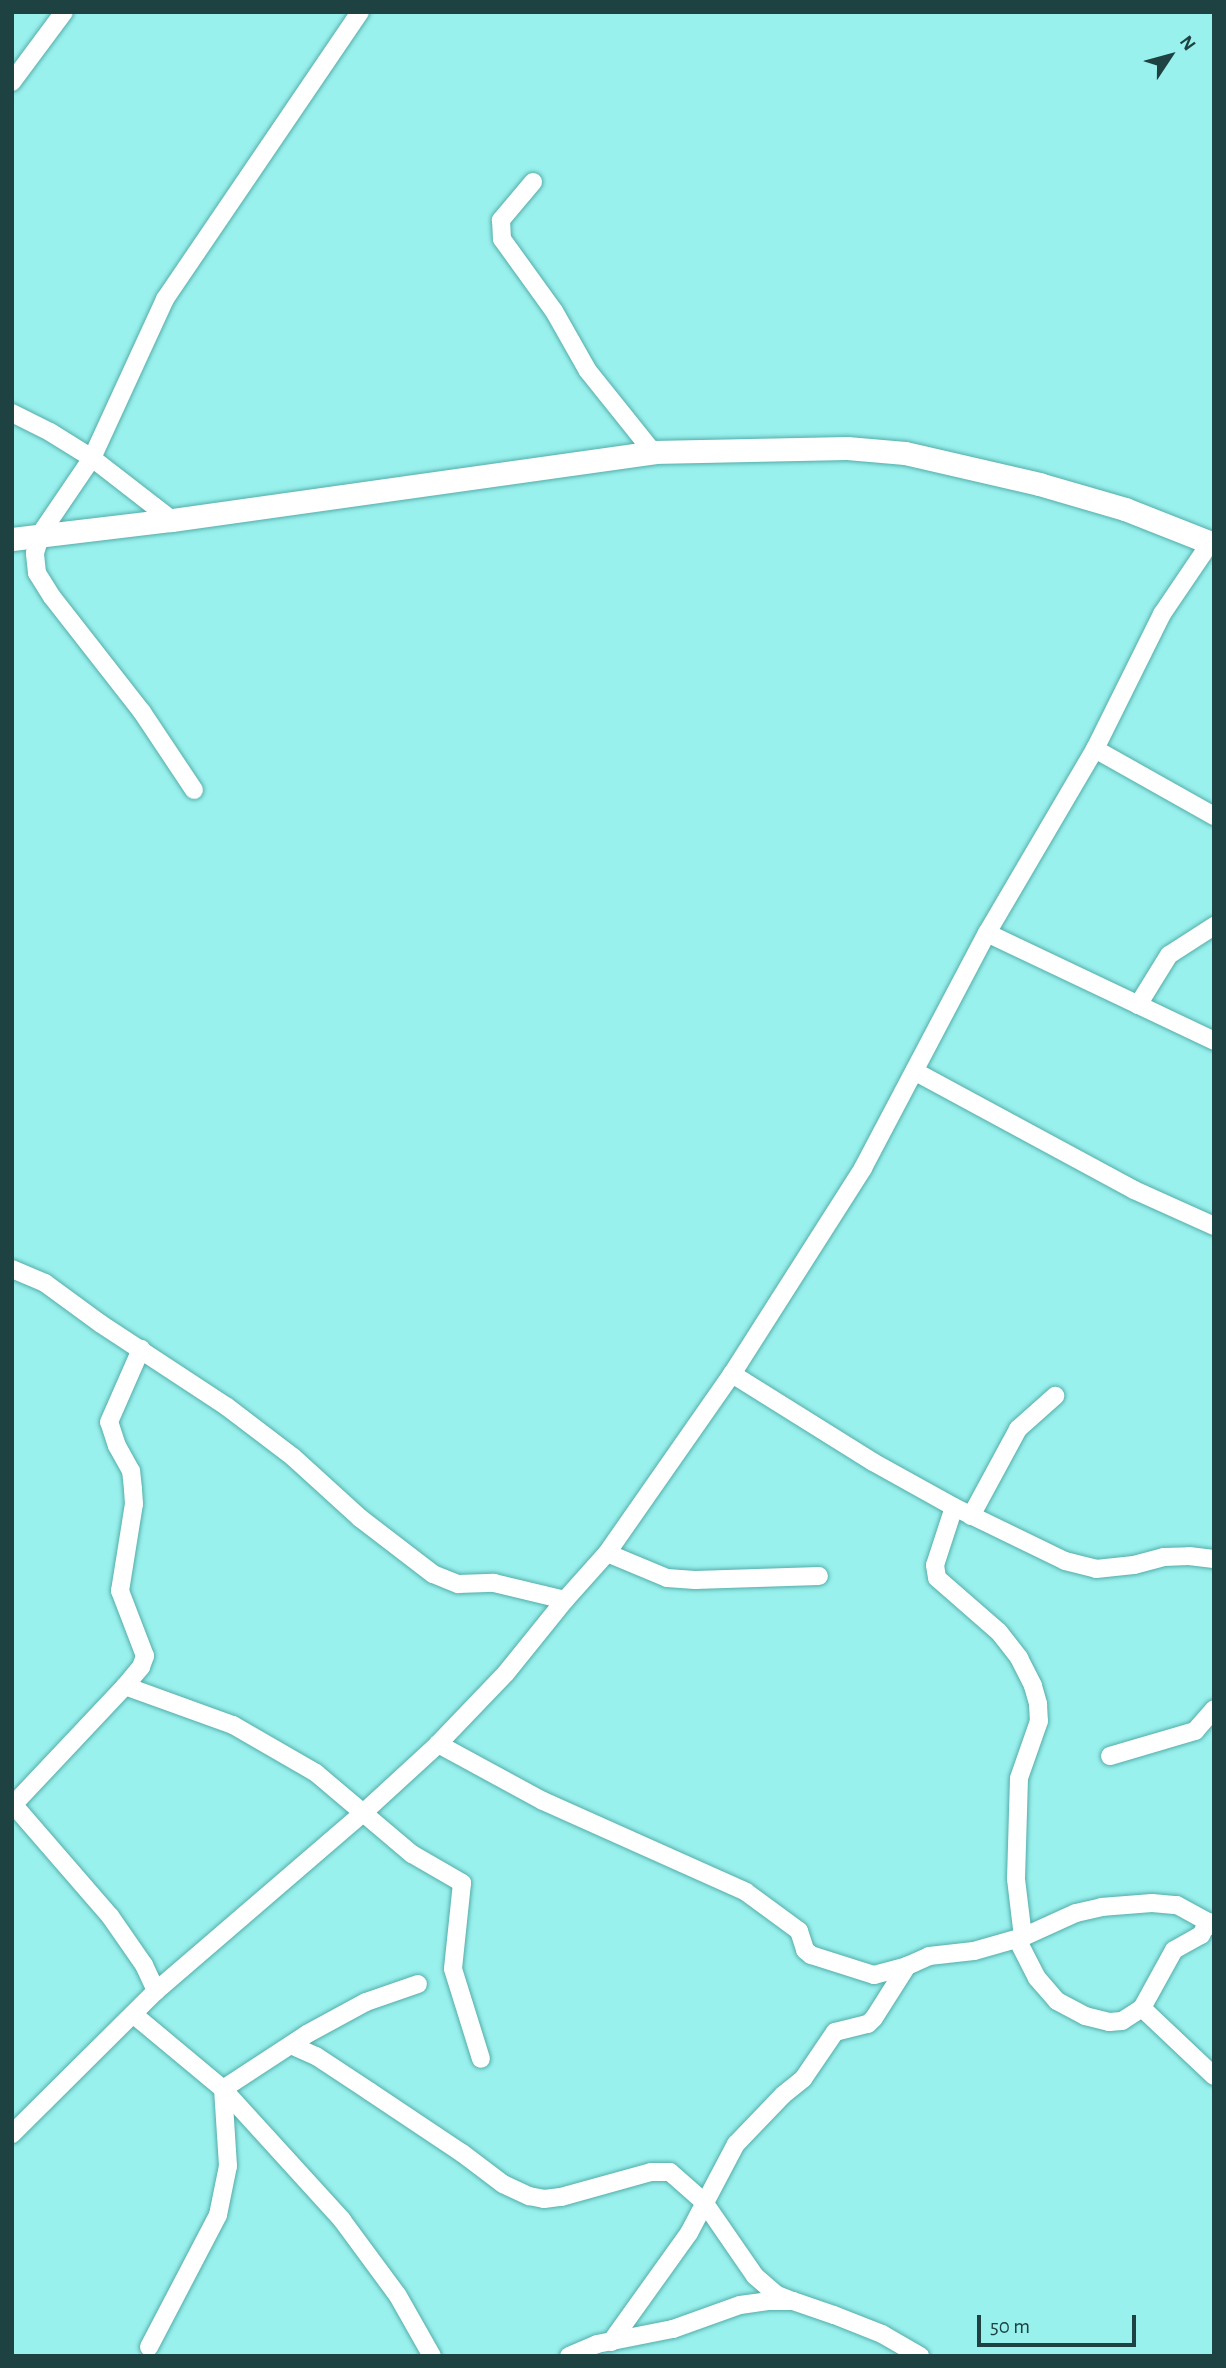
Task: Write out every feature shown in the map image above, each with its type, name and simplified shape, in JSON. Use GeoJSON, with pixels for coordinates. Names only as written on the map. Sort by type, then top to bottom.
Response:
{"type":"FeatureCollection","features":[{"type":"Feature","properties":{"kind":"street"},"geometry":{"type":"LineString","coordinates":[[12,82],[64,12]]}},
{"type":"Feature","properties":{"kind":"street"},"geometry":{"type":"LineString","coordinates":[[194,790],[142,712],[52,597],[37,573],[35,553],[41,534],[92,458],[165,299],[360,12]]}},
{"type":"Feature","properties":{"kind":"street"},"geometry":{"type":"LineString","coordinates":[[533,182],[501,220],[502,239],[554,311],[587,371],[653,452]]}},
{"type":"Feature","properties":{"kind":"street"},"geometry":{"type":"LineString","coordinates":[[12,414],[50,432],[92,458],[172,520]]}},
{"type":"Feature","properties":{"kind":"street"},"geometry":{"type":"LineString","coordinates":[[12,539],[172,520],[355,492],[653,452],[881,449],[1040,484],[1125,509],[1212,544],[1161,614],[1095,749],[987,933],[916,1072],[821,1237],[732,1374],[607,1553],[506,1673],[438,1744],[362,1814],[156,1991],[12,2134]]}},
{"type":"Feature","properties":{"kind":"street"},"geometry":{"type":"LineString","coordinates":[[1095,749],[1214,816]]}},
{"type":"Feature","properties":{"kind":"street"},"geometry":{"type":"LineString","coordinates":[[1138,1004],[1169,955],[1214,926]]}},
{"type":"Feature","properties":{"kind":"street"},"geometry":{"type":"LineString","coordinates":[[987,933],[1214,1041]]}},
{"type":"Feature","properties":{"kind":"street"},"geometry":{"type":"LineString","coordinates":[[916,1072],[1134,1190],[1214,1226]]}},
{"type":"Feature","properties":{"kind":"street"},"geometry":{"type":"LineString","coordinates":[[12,1269],[45,1283],[226,1406],[293,1457],[360,1518],[433,1574],[458,1584],[494,1583],[565,1600]]}},
{"type":"Feature","properties":{"kind":"street"},"geometry":{"type":"LineString","coordinates":[[141,1349],[109,1422],[117,1446],[131,1471],[134,1489],[120,1591],[145,1656],[141,1667],[125,1686],[13,1804],[110,1916],[144,1965],[156,1991]]}},
{"type":"Feature","properties":{"kind":"street"},"geometry":{"type":"LineString","coordinates":[[732,1374],[810,1425],[954,1507],[1039,1550],[1096,1569],[1134,1565],[1164,1557],[1214,1559]]}},
{"type":"Feature","properties":{"kind":"street"},"geometry":{"type":"LineString","coordinates":[[971,1516],[1018,1429],[1055,1396]]}},
{"type":"Feature","properties":{"kind":"street"},"geometry":{"type":"LineString","coordinates":[[438,1744],[544,1801],[746,1892],[802,1935],[807,1953],[874,1975],[907,1966],[921,1958],[974,1951],[1020,1938],[1076,1913],[1115,1905],[1177,1905],[1211,1924],[1201,1935],[1174,1950],[1142,2008],[1122,2021],[1098,2021],[1057,2001],[1037,1978],[1020,1938],[1016,1879],[1019,1778],[1039,1721],[1038,1704],[1034,1686],[1019,1658],[999,1632],[937,1578],[935,1566],[954,1507]]}},
{"type":"Feature","properties":{"kind":"street"},"geometry":{"type":"LineString","coordinates":[[607,1553],[667,1578],[695,1580],[819,1576]]}},
{"type":"Feature","properties":{"kind":"street"},"geometry":{"type":"LineString","coordinates":[[125,1686],[233,1724],[316,1773],[412,1854],[463,1883],[453,1969],[481,2059]]}},
{"type":"Feature","properties":{"kind":"street"},"geometry":{"type":"LineString","coordinates":[[1110,1756],[1195,1731],[1214,1709]]}},
{"type":"Feature","properties":{"kind":"street"},"geometry":{"type":"LineString","coordinates":[[611,2342],[689,2233],[736,2144],[803,2079],[835,2032],[868,2024],[874,2018],[907,1966]]}},
{"type":"Feature","properties":{"kind":"street"},"geometry":{"type":"LineString","coordinates":[[223,2089],[366,2001],[418,1984]]}},
{"type":"Feature","properties":{"kind":"street"},"geometry":{"type":"LineString","coordinates":[[1142,2008],[1214,2076]]}},
{"type":"Feature","properties":{"kind":"street"},"geometry":{"type":"LineString","coordinates":[[133,2014],[223,2089],[287,2158],[379,2267],[432,2356]]}},
{"type":"Feature","properties":{"kind":"street"},"geometry":{"type":"LineString","coordinates":[[292,2045],[316,2056],[462,2152],[503,2184],[528,2196],[544,2199],[561,2197],[630,2177],[666,2171],[680,2178],[704,2202],[754,2276],[777,2295],[882,2334],[919,2356]]}},
{"type":"Feature","properties":{"kind":"street"},"geometry":{"type":"LineString","coordinates":[[149,2347],[218,2215],[228,2166],[223,2089]]}},
{"type":"Feature","properties":{"kind":"street"},"geometry":{"type":"LineString","coordinates":[[569,2356],[611,2342],[684,2325],[740,2305],[793,2301]]}}]}
